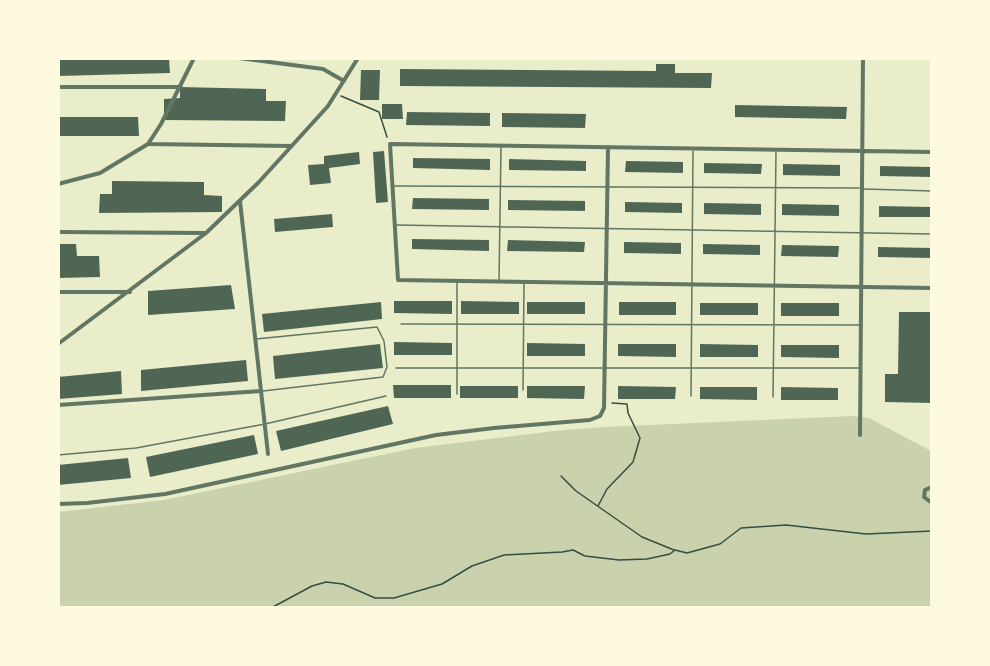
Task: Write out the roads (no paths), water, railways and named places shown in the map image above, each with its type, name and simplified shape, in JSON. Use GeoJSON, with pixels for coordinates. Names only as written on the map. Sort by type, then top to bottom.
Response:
{"type":"FeatureCollection","features":[{"type":"Feature","properties":{"kind":"street"},"geometry":{"type":"LineString","coordinates":[[58,184],[100,173],[148,144],[181,87],[194,58]]}},
{"type":"Feature","properties":{"kind":"street"},"geometry":{"type":"LineString","coordinates":[[239,58],[323,69],[345,81]]}},
{"type":"Feature","properties":{"kind":"street"},"geometry":{"type":"LineString","coordinates":[[58,344],[206,233],[240,201],[328,106],[358,58]]}},
{"type":"Feature","properties":{"kind":"street"},"geometry":{"type":"LineString","coordinates":[[860,435],[863,58]]}},
{"type":"Feature","properties":{"kind":"street"},"geometry":{"type":"LineString","coordinates":[[58,87],[181,87]]}},
{"type":"Feature","properties":{"kind":"street"},"geometry":{"type":"LineString","coordinates":[[148,144],[292,146]]}},
{"type":"Feature","properties":{"kind":"street"},"geometry":{"type":"LineString","coordinates":[[932,152],[390,144],[398,280],[932,288]]}},
{"type":"Feature","properties":{"kind":"street"},"geometry":{"type":"LineString","coordinates":[[58,504],[165,494],[436,435],[590,420],[600,416],[604,408],[608,147]]}},
{"type":"Feature","properties":{"kind":"street"},"geometry":{"type":"LineString","coordinates":[[240,201],[268,454]]}},
{"type":"Feature","properties":{"kind":"street"},"geometry":{"type":"LineString","coordinates":[[58,232],[206,233]]}},
{"type":"Feature","properties":{"kind":"street"},"geometry":{"type":"LineString","coordinates":[[58,292],[130,292]]}},
{"type":"Feature","properties":{"kind":"street"},"geometry":{"type":"LineString","coordinates":[[58,405],[261,391]]}},
{"type":"Feature","properties":{"kind":"street"},"geometry":{"type":"LineString","coordinates":[[932,488],[925,490],[924,497],[932,502]]}},
{"type":"Feature","properties":{"kind":"lane"},"geometry":{"type":"LineString","coordinates":[[500,282],[501,145]]}},
{"type":"Feature","properties":{"kind":"lane"},"geometry":{"type":"LineString","coordinates":[[691,396],[693,148]]}},
{"type":"Feature","properties":{"kind":"lane"},"geometry":{"type":"LineString","coordinates":[[773,398],[776,150]]}},
{"type":"Feature","properties":{"kind":"lane"},"geometry":{"type":"LineString","coordinates":[[392,186],[861,188],[932,191]]}},
{"type":"Feature","properties":{"kind":"lane"},"geometry":{"type":"LineString","coordinates":[[395,225],[932,234]]}},
{"type":"Feature","properties":{"kind":"lane"},"geometry":{"type":"LineString","coordinates":[[457,281],[457,394]]}},
{"type":"Feature","properties":{"kind":"lane"},"geometry":{"type":"LineString","coordinates":[[523,390],[524,282]]}},
{"type":"Feature","properties":{"kind":"lane"},"geometry":{"type":"LineString","coordinates":[[401,324],[861,325]]}},
{"type":"Feature","properties":{"kind":"lane"},"geometry":{"type":"LineString","coordinates":[[255,339],[377,327],[384,341],[387,367],[383,376],[261,391]]}},
{"type":"Feature","properties":{"kind":"lane"},"geometry":{"type":"LineString","coordinates":[[396,368],[860,368]]}},
{"type":"Feature","properties":{"kind":"lane"},"geometry":{"type":"LineString","coordinates":[[58,454],[136,448],[265,424],[386,396]]}}]}
